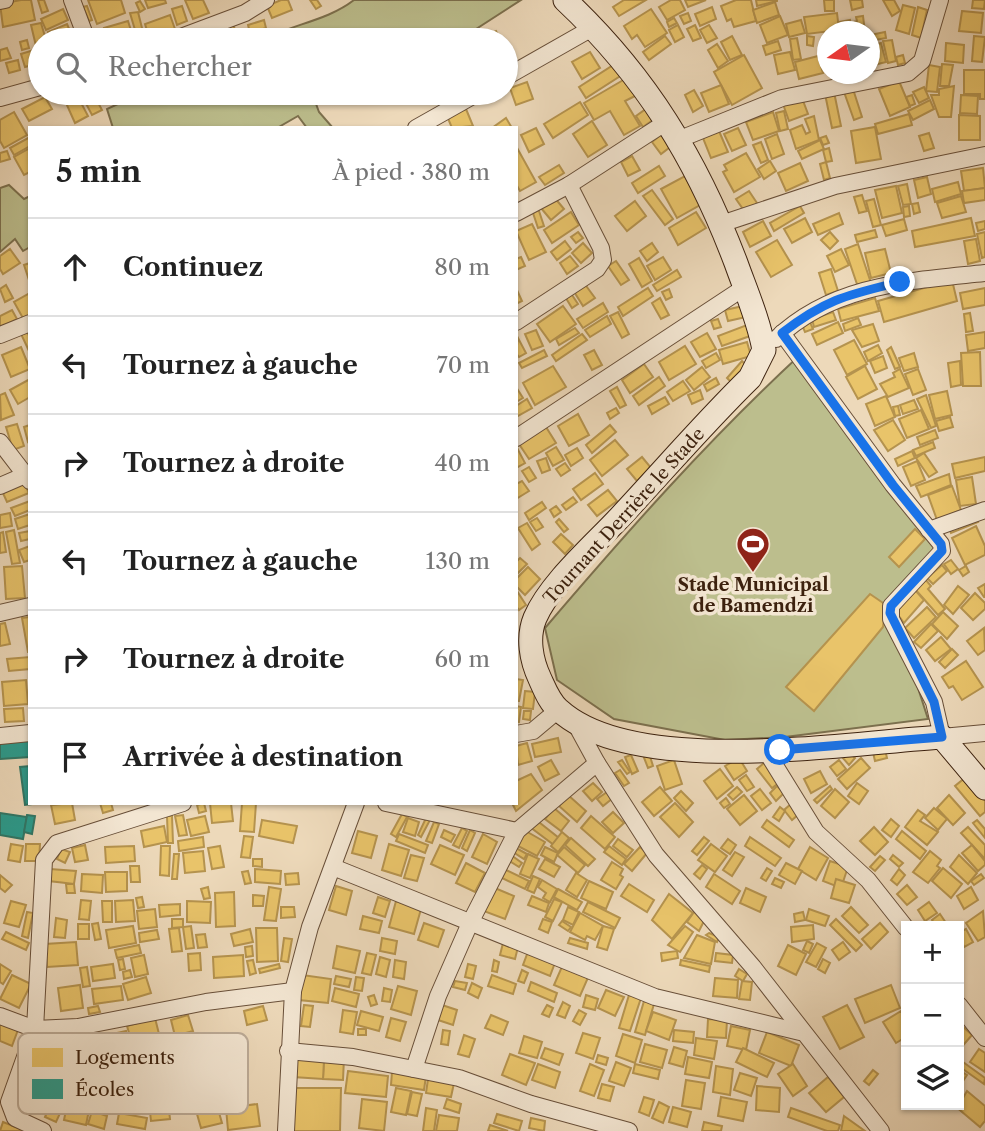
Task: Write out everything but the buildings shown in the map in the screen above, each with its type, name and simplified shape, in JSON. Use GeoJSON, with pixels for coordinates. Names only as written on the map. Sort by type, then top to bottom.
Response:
{"type":"FeatureCollection","features":[{"type":"Feature","properties":{"kind":"street"},"geometry":{"type":"LineString","coordinates":[[72,0],[82,28]]}},
{"type":"Feature","properties":{"kind":"street"},"geometry":{"type":"LineString","coordinates":[[197,28],[242,6],[266,0]]}},
{"type":"Feature","properties":{"kind":"street"},"geometry":{"type":"LineString","coordinates":[[565,0],[594,27],[674,130],[721,224],[745,287],[764,350],[812,310],[848,295],[900,282],[985,273]]}},
{"type":"Feature","properties":{"kind":"street"},"geometry":{"type":"LineString","coordinates":[[518,212],[674,130],[782,98],[908,73],[922,61],[940,0]]}},
{"type":"Feature","properties":{"kind":"street"},"geometry":{"type":"LineString","coordinates":[[518,70],[594,27]]}},
{"type":"Feature","properties":{"kind":"street"},"geometry":{"type":"LineString","coordinates":[[0,98],[28,90]]}},
{"type":"Feature","properties":{"kind":"street"},"geometry":{"type":"LineString","coordinates":[[420,126],[457,105]]}},
{"type":"Feature","properties":{"kind":"street"},"geometry":{"type":"LineString","coordinates":[[721,224],[835,186],[985,155]]}},
{"type":"Feature","properties":{"kind":"street"},"geometry":{"type":"LineString","coordinates":[[518,321],[597,269],[603,260],[601,248],[569,186]]}},
{"type":"Feature","properties":{"kind":"street"},"geometry":{"type":"LineString","coordinates":[[518,438],[745,287]]}},
{"type":"Feature","properties":{"kind":"street"},"geometry":{"type":"LineString","coordinates":[[0,335],[28,324]]}},
{"type":"Feature","properties":{"kind":"street"},"geometry":{"type":"LineString","coordinates":[[782,333],[941,544],[942,551],[891,606],[891,619],[934,702],[942,737],[985,788]]}},
{"type":"Feature","properties":{"kind":"street","name":"Tournant Derrière le Stade"},"geometry":{"type":"LineString","coordinates":[[566,715],[537,672],[532,653],[530,636],[541,605],[750,378],[764,350]]}},
{"type":"Feature","properties":{"kind":"street"},"geometry":{"type":"LineString","coordinates":[[0,442],[28,477],[0,486]]}},
{"type":"Feature","properties":{"kind":"street"},"geometry":{"type":"LineString","coordinates":[[929,530],[985,510]]}},
{"type":"Feature","properties":{"kind":"street"},"geometry":{"type":"LineString","coordinates":[[0,613],[28,606]]}},
{"type":"Feature","properties":{"kind":"street"},"geometry":{"type":"LineString","coordinates":[[518,734],[533,731],[566,715]]}},
{"type":"Feature","properties":{"kind":"street"},"geometry":{"type":"LineString","coordinates":[[566,715],[598,732],[658,747],[702,751],[766,751],[985,733]]}},
{"type":"Feature","properties":{"kind":"street"},"geometry":{"type":"LineString","coordinates":[[566,715],[656,855],[745,957],[800,1032],[881,1131]]}},
{"type":"Feature","properties":{"kind":"street"},"geometry":{"type":"LineString","coordinates":[[0,736],[28,733]]}},
{"type":"Feature","properties":{"kind":"street"},"geometry":{"type":"LineString","coordinates":[[766,751],[816,832],[868,880],[901,922]]}},
{"type":"Feature","properties":{"kind":"street"},"geometry":{"type":"LineString","coordinates":[[414,1069],[438,996],[470,923],[516,831],[597,763]]}},
{"type":"Feature","properties":{"kind":"street"},"geometry":{"type":"LineString","coordinates":[[34,1033],[44,860],[50,849],[78,836],[177,805]]}},
{"type":"Feature","properties":{"kind":"street"},"geometry":{"type":"LineString","coordinates":[[286,1131],[293,991],[310,927],[355,805]]}},
{"type":"Feature","properties":{"kind":"street"},"geometry":{"type":"LineString","coordinates":[[395,805],[516,831]]}},
{"type":"Feature","properties":{"kind":"street"},"geometry":{"type":"LineString","coordinates":[[334,867],[655,998],[800,1032]]}},
{"type":"Feature","properties":{"kind":"street"},"geometry":{"type":"LineString","coordinates":[[0,1016],[35,1029],[78,1027],[206,1002],[293,991]]}},
{"type":"Feature","properties":{"kind":"street"},"geometry":{"type":"LineString","coordinates":[[964,1011],[985,1038]]}},
{"type":"Feature","properties":{"kind":"street"},"geometry":{"type":"LineString","coordinates":[[288,1051],[353,1058],[459,1078],[531,1104],[629,1131]]}},
{"type":"Feature","properties":{"kind":"street"},"geometry":{"type":"LineString","coordinates":[[18,1077],[9,1102],[15,1118],[43,1131]]}},
{"type":"Feature","properties":{"kind":"green space"},"geometry":{"type":"Polygon","coordinates":[[[354,0],[521,0],[478,28],[292,28],[344,7],[354,0]]]}},
{"type":"Feature","properties":{"kind":"green space"},"geometry":{"type":"Polygon","coordinates":[[[116,105],[316,105],[331,126],[306,126],[298,116],[280,126],[112,126],[107,109],[116,105]]]}},
{"type":"Feature","properties":{"kind":"green space"},"geometry":{"type":"Polygon","coordinates":[[[9,185],[24,199],[28,197],[28,248],[23,251],[15,239],[0,252],[0,188],[9,185]]]}},
{"type":"Feature","properties":{"kind":"green space","name":"Stade Municipal de Bamendzi"},"geometry":{"type":"Polygon","coordinates":[[[800,355],[939,547],[890,601],[928,719],[785,737],[725,740],[614,719],[557,680],[545,628],[668,488],[800,355]]]}},
{"type":"Feature","properties":{"kind":"place","name":"Stade Municipal de Bamendzi"},"geometry":{"type":"Point","coordinates":[753,574]}},
{"type":"Feature","properties":{"kind":"route"},"geometry":{"type":"LineString","coordinates":[[780,750],[942,737],[934,702],[890,613],[891,606],[942,551],[941,544],[893,485],[782,333],[812,310],[829,301],[900,282]]}}]}
